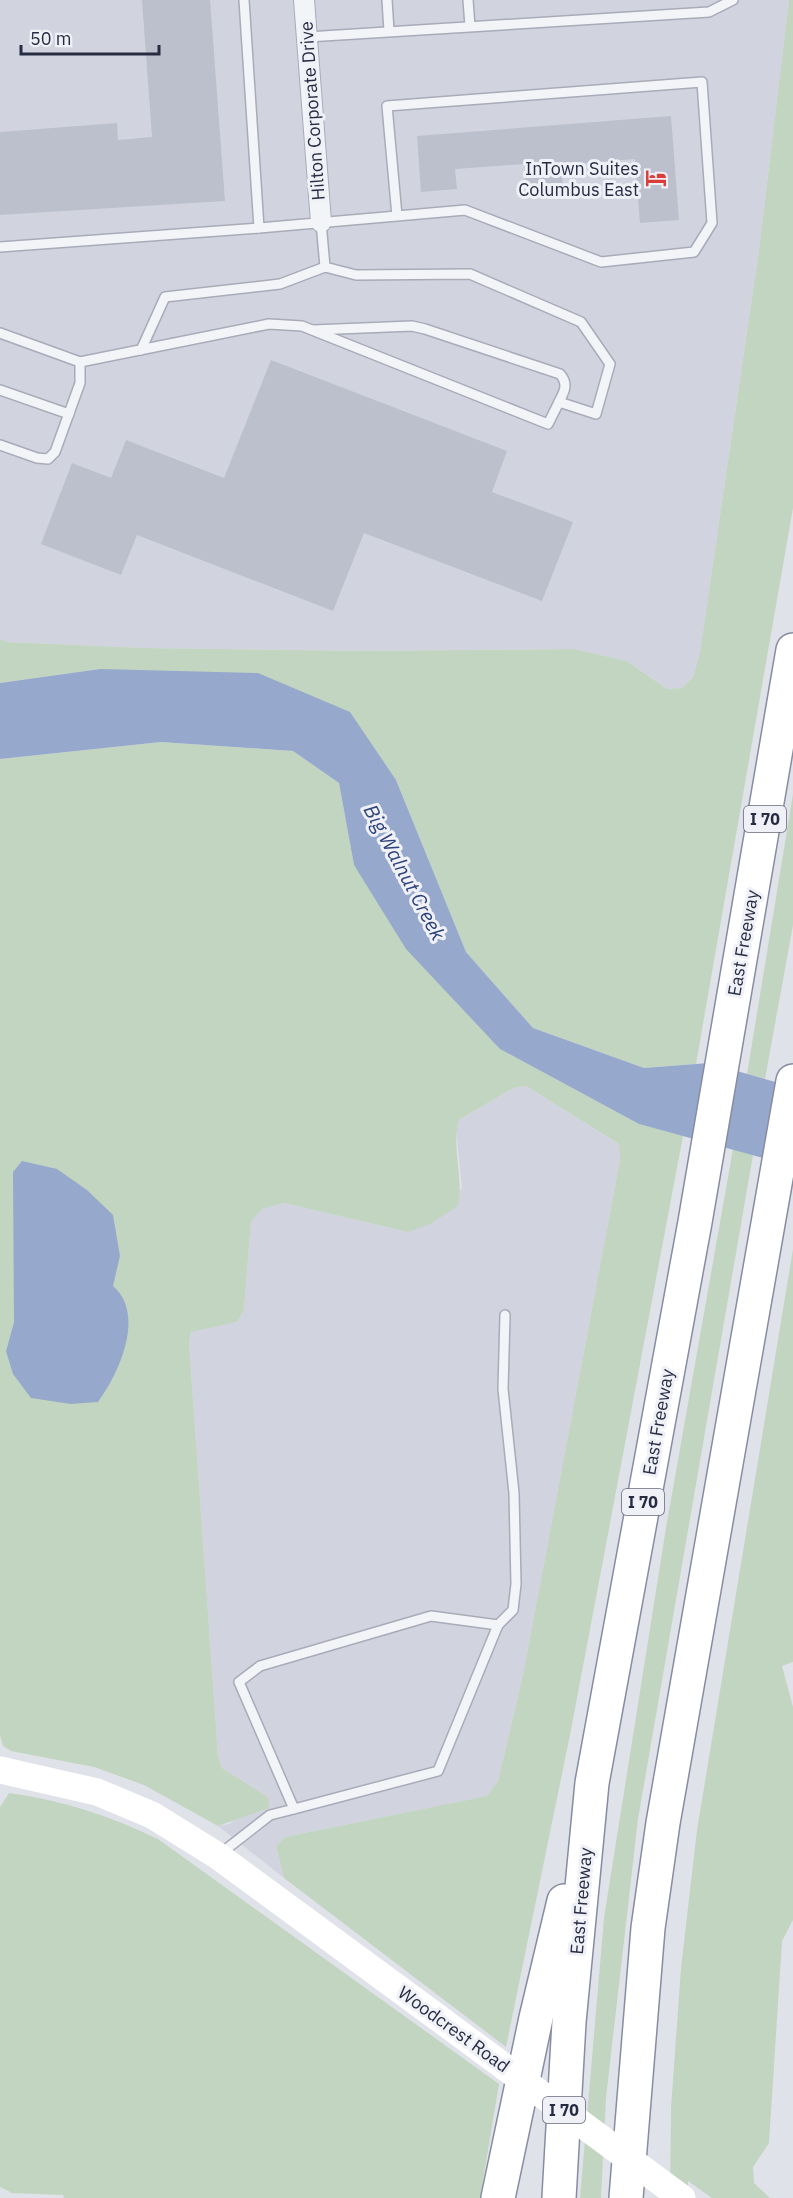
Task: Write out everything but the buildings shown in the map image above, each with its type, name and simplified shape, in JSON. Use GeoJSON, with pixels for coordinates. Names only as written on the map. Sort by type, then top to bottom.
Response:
{"type":"FeatureCollection","features":[{"type":"Feature","properties":{"kind":"highway","name":"East Freeway"},"geometry":{"type":"LineString","coordinates":[[559,2198],[569,2022],[592,1783],[695,1222],[793,650]]}},
{"type":"Feature","properties":{"kind":"highway"},"geometry":{"type":"LineString","coordinates":[[626,2198],[648,1928],[663,1823],[793,1081]]}},
{"type":"Feature","properties":{"kind":"highway"},"geometry":{"type":"LineString","coordinates":[[498,2198],[536,2018],[592,1783]]}},
{"type":"Feature","properties":{"kind":"highway"},"geometry":{"type":"LineString","coordinates":[[636,2198],[639,2036]]}},
{"type":"Feature","properties":{"kind":"street","name":"Hilton Corporate Drive"},"geometry":{"type":"LineString","coordinates":[[304,0],[321,222]]}},
{"type":"Feature","properties":{"kind":"street","name":"Woodcrest Road"},"geometry":{"type":"LineString","coordinates":[[0,1770],[66,1783],[124,1802],[152,1815],[222,1859],[682,2198]]}},
{"type":"Feature","properties":{"kind":"lane"},"geometry":{"type":"LineString","coordinates":[[244,0],[259,228]]}},
{"type":"Feature","properties":{"kind":"lane"},"geometry":{"type":"LineString","coordinates":[[387,0],[389,32]]}},
{"type":"Feature","properties":{"kind":"lane"},"geometry":{"type":"LineString","coordinates":[[468,0],[470,26]]}},
{"type":"Feature","properties":{"kind":"lane"},"geometry":{"type":"LineString","coordinates":[[307,37],[709,12],[733,0]]}},
{"type":"Feature","properties":{"kind":"lane"},"geometry":{"type":"LineString","coordinates":[[0,248],[259,228],[321,222],[397,216],[465,210],[601,262],[693,252],[712,223],[702,82],[387,106],[397,216]]}},
{"type":"Feature","properties":{"kind":"lane"},"geometry":{"type":"LineString","coordinates":[[321,222],[325,267]]}},
{"type":"Feature","properties":{"kind":"lane"},"geometry":{"type":"LineString","coordinates":[[141,350],[165,297],[280,284],[325,267],[356,275],[470,274],[581,322],[610,364],[596,414],[559,402]]}},
{"type":"Feature","properties":{"kind":"lane"},"geometry":{"type":"LineString","coordinates":[[0,333],[80,362],[269,324],[302,326],[312,330],[548,424],[566,387],[565,379],[560,374],[412,326],[312,330]]}},
{"type":"Feature","properties":{"kind":"lane"},"geometry":{"type":"LineString","coordinates":[[0,445],[37,459],[48,459],[55,452],[80,383],[80,362]]}},
{"type":"Feature","properties":{"kind":"lane"},"geometry":{"type":"LineString","coordinates":[[0,390],[69,414]]}},
{"type":"Feature","properties":{"kind":"lane"},"geometry":{"type":"LineString","coordinates":[[222,1859],[270,1815],[438,1771],[498,1625],[513,1610],[516,1584],[514,1493],[503,1389],[505,1315]]}},
{"type":"Feature","properties":{"kind":"lane"},"geometry":{"type":"LineString","coordinates":[[294,1809],[239,1682],[260,1666],[431,1616],[498,1625]]}},
{"type":"Feature","properties":{"kind":"shaded area"},"geometry":{"type":"Polygon","coordinates":[[[0,0],[789,0],[759,250],[700,652],[693,677],[682,688],[667,689],[627,661],[574,649],[368,651],[143,648],[7,642],[0,639],[0,0]]]}},
{"type":"Feature","properties":{"kind":"shaded area"},"geometry":{"type":"Polygon","coordinates":[[[526,1086],[619,1144],[620,1160],[523,1675],[498,1781],[488,1796],[285,1837],[276,1846],[284,1878],[218,1826],[229,1824],[268,1797],[222,1768],[218,1756],[189,1342],[191,1331],[237,1322],[244,1310],[251,1220],[262,1209],[284,1203],[408,1232],[462,1188],[456,1130],[459,1120],[513,1088],[526,1086]]]}},
{"type":"Feature","properties":{"kind":"green space"},"geometry":{"type":"Polygon","coordinates":[[[789,0],[793,0],[793,508],[696,1064],[644,1068],[533,1028],[466,952],[396,780],[100,669],[0,683],[0,639],[7,642],[143,648],[368,651],[574,649],[627,661],[667,689],[682,688],[693,677],[700,652],[759,250],[789,0]]]}},
{"type":"Feature","properties":{"kind":"green space"},"geometry":{"type":"Polygon","coordinates":[[[161,742],[293,751],[339,783],[354,865],[500,1049],[639,1124],[683,1136],[571,1730],[506,2047],[284,1878],[276,1846],[285,1837],[487,1796],[498,1781],[523,1675],[620,1160],[619,1144],[526,1086],[513,1088],[459,1120],[456,1141],[460,1184],[458,1206],[430,1224],[408,1232],[284,1203],[262,1209],[251,1221],[244,1310],[237,1322],[191,1332],[189,1342],[218,1756],[222,1768],[268,1797],[269,1808],[218,1826],[144,1785],[94,1767],[11,1751],[3,1746],[0,1735],[0,759],[161,742]],[[120,1256],[14,1322],[6,1351],[112,1286],[120,1256]]]}},
{"type":"Feature","properties":{"kind":"green space"},"geometry":{"type":"Polygon","coordinates":[[[793,794],[793,925],[765,1079],[747,1074],[793,794]]]}},
{"type":"Feature","properties":{"kind":"green space"},"geometry":{"type":"Polygon","coordinates":[[[733,1149],[753,1155],[638,1819],[606,2098],[601,2198],[580,2198],[604,1918],[666,1528],[733,1149]]]}},
{"type":"Feature","properties":{"kind":"green space"},"geometry":{"type":"Polygon","coordinates":[[[793,1249],[793,1662],[782,1666],[793,1707],[793,1920],[782,1941],[769,2143],[753,2167],[754,2183],[770,2198],[712,2198],[688,2181],[688,2198],[670,2198],[671,2108],[681,1968],[697,1830],[793,1249]]]}},
{"type":"Feature","properties":{"kind":"green space"},"geometry":{"type":"Polygon","coordinates":[[[9,1793],[85,1810],[158,1839],[499,2084],[480,2198],[64,2198],[63,2195],[12,2193],[0,2187],[0,1807],[9,1793]]]}},
{"type":"Feature","properties":{"kind":"water","name":"Big Walnut Creek"},"geometry":{"type":"Polygon","coordinates":[[[100,669],[258,673],[350,712],[396,780],[466,952],[533,1028],[644,1068],[709,1063],[793,1087],[793,1169],[763,1158],[639,1124],[500,1049],[406,949],[354,865],[339,783],[293,751],[161,742],[0,759],[0,683],[100,669]]]}},
{"type":"Feature","properties":{"kind":"water"},"geometry":{"type":"Polygon","coordinates":[[[22,1161],[57,1169],[87,1190],[113,1215],[120,1256],[113,1286],[123,1298],[128,1312],[128,1328],[121,1360],[98,1402],[71,1404],[31,1398],[13,1374],[6,1351],[14,1322],[13,1172],[22,1161]]]}},
{"type":"Feature","properties":{"kind":"place","name":"InTown Suites Columbus East"},"geometry":{"type":"Point","coordinates":[656,178]}}]}
